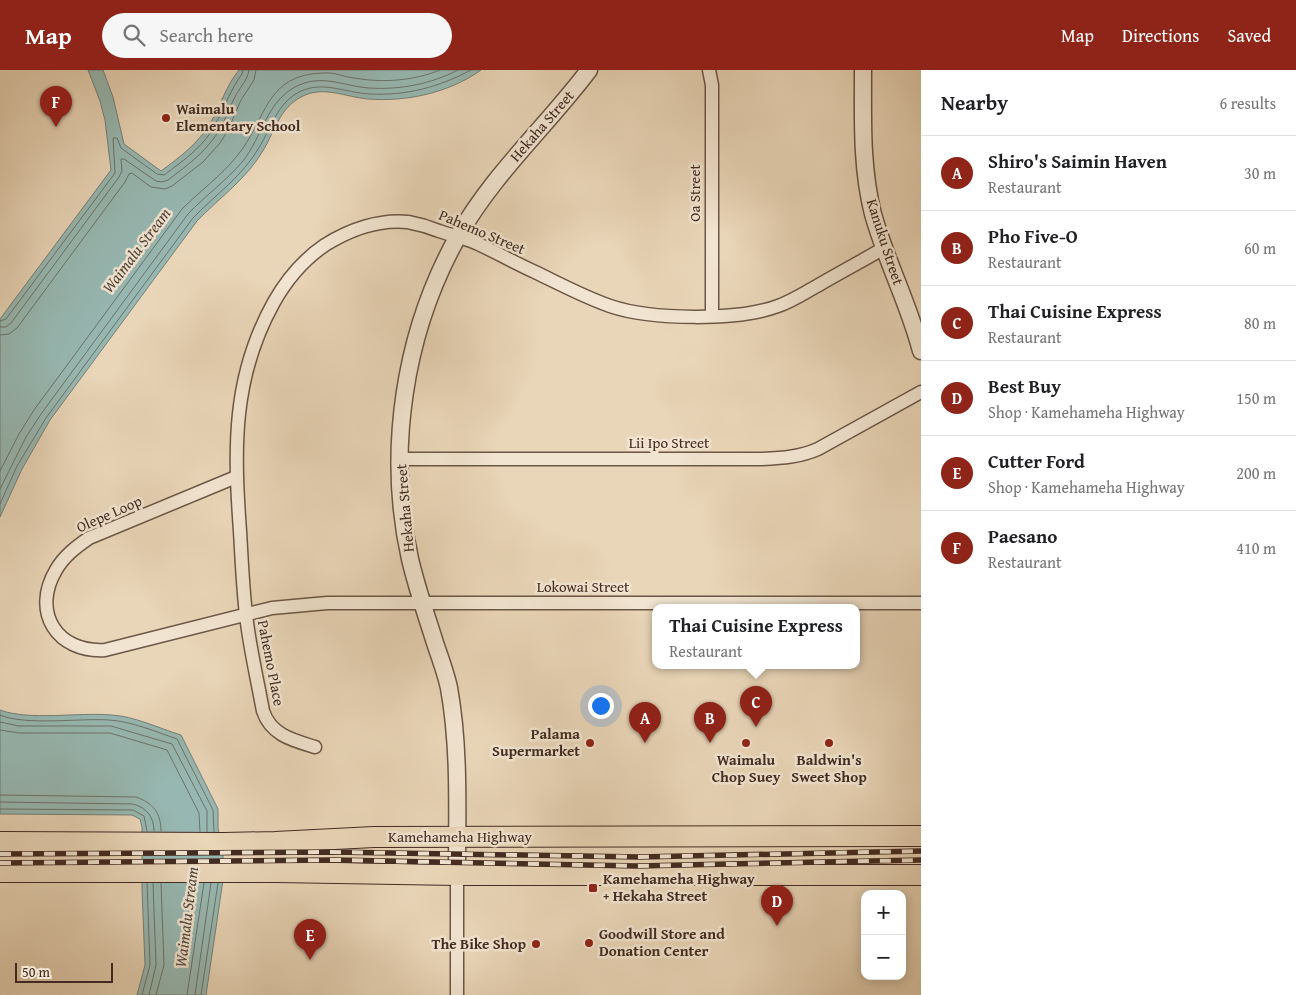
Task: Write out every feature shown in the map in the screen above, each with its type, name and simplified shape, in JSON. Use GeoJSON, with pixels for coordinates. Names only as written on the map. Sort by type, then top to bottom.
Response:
{"type":"FeatureCollection","features":[{"type":"Feature","properties":{"kind":"main road","name":"Kamehameha Highway"},"geometry":{"type":"LineString","coordinates":[[0,842],[224,843],[457,836],[921,836]]}},
{"type":"Feature","properties":{"kind":"main road"},"geometry":{"type":"LineString","coordinates":[[0,872],[456,875],[921,875]]}},
{"type":"Feature","properties":{"kind":"street","name":"Hekaha Street"},"geometry":{"type":"LineString","coordinates":[[457,995],[455,752],[448,686],[415,580],[406,539],[402,508],[400,459],[402,412],[414,348],[434,287],[458,237],[500,174],[555,113],[589,70]]}},
{"type":"Feature","properties":{"kind":"street","name":"Oa Street"},"geometry":{"type":"LineString","coordinates":[[709,70],[712,85],[712,316]]}},
{"type":"Feature","properties":{"kind":"street","name":"Kanuku Street"},"geometry":{"type":"LineString","coordinates":[[862,70],[865,168],[873,212],[921,351]]}},
{"type":"Feature","properties":{"kind":"street","name":"Pahemo Street"},"geometry":{"type":"LineString","coordinates":[[246,615],[236,477],[236,445],[242,390],[252,351],[279,294],[289,278],[303,262],[333,240],[365,227],[381,223],[421,224],[474,243],[610,306],[649,314],[712,316],[738,315],[781,305],[884,248]]}},
{"type":"Feature","properties":{"kind":"street","name":"Lii Ipo Street"},"geometry":{"type":"LineString","coordinates":[[400,459],[762,459],[800,456],[818,449],[921,392]]}},
{"type":"Feature","properties":{"kind":"street","name":"Olepe Loop"},"geometry":{"type":"LineString","coordinates":[[236,477],[102,533],[79,545],[61,562],[55,571],[48,591],[47,609],[52,625],[61,638],[78,648],[95,651],[246,615]]}},
{"type":"Feature","properties":{"kind":"street","name":"Lokowai Street"},"geometry":{"type":"LineString","coordinates":[[246,615],[272,608],[327,603],[921,603]]}},
{"type":"Feature","properties":{"kind":"street","name":"Pahemo Place"},"geometry":{"type":"LineString","coordinates":[[246,615],[265,717],[277,733],[315,747]]}},
{"type":"Feature","properties":{"kind":"water","name":"Waimalu Stream"},"geometry":{"type":"Polygon","coordinates":[[[88,70],[103,70],[113,97],[124,144],[161,171],[201,137],[239,70],[481,70],[455,85],[412,97],[382,100],[318,92],[301,97],[288,107],[250,170],[197,221],[50,420],[22,469],[0,517],[0,319],[111,170],[105,120],[88,70]]]}},
{"type":"Feature","properties":{"kind":"water","name":"Waimalu Stream"},"geometry":{"type":"Polygon","coordinates":[[[0,710],[39,716],[98,714],[120,716],[181,735],[218,809],[218,828],[223,850],[223,880],[206,995],[137,995],[145,965],[142,827],[140,819],[132,815],[0,814],[0,710]]]}},
{"type":"Feature","properties":{"kind":"railway"},"geometry":{"type":"LineString","coordinates":[[0,854],[333,852],[639,857],[921,851]]}},
{"type":"Feature","properties":{"kind":"railway"},"geometry":{"type":"LineString","coordinates":[[0,863],[335,860],[637,866],[921,860]]}},
{"type":"Feature","properties":{"kind":"place","name":"Waimalu Elementary School"},"geometry":{"type":"Point","coordinates":[166,118]}},
{"type":"Feature","properties":{"kind":"place","name":"Paesano"},"geometry":{"type":"Point","coordinates":[56,127]}},
{"type":"Feature","properties":{"kind":"place","name":"Thai Cuisine Express"},"geometry":{"type":"Point","coordinates":[756,727]}},
{"type":"Feature","properties":{"kind":"place","name":"Palama Supermarket"},"geometry":{"type":"Point","coordinates":[590,743]}},
{"type":"Feature","properties":{"kind":"place","name":"Shiro's Saimin Haven"},"geometry":{"type":"Point","coordinates":[645,743]}},
{"type":"Feature","properties":{"kind":"place","name":"Pho Five-O"},"geometry":{"type":"Point","coordinates":[710,743]}},
{"type":"Feature","properties":{"kind":"place","name":"Waimalu Chop Suey"},"geometry":{"type":"Point","coordinates":[746,743]}},
{"type":"Feature","properties":{"kind":"place","name":"Baldwin's Sweet Shop"},"geometry":{"type":"Point","coordinates":[829,743]}},
{"type":"Feature","properties":{"kind":"place","name":"Kamehameha Highway + Hekaha Street"},"geometry":{"type":"Point","coordinates":[593,888]}},
{"type":"Feature","properties":{"kind":"place","name":"Best Buy"},"geometry":{"type":"Point","coordinates":[777,926]}},
{"type":"Feature","properties":{"kind":"place","name":"Goodwill Store and Donation Center"},"geometry":{"type":"Point","coordinates":[589,943]}},
{"type":"Feature","properties":{"kind":"place","name":"The Bike Shop"},"geometry":{"type":"Point","coordinates":[536,944]}},
{"type":"Feature","properties":{"kind":"place","name":"Cutter Ford"},"geometry":{"type":"Point","coordinates":[310,960]}}]}
